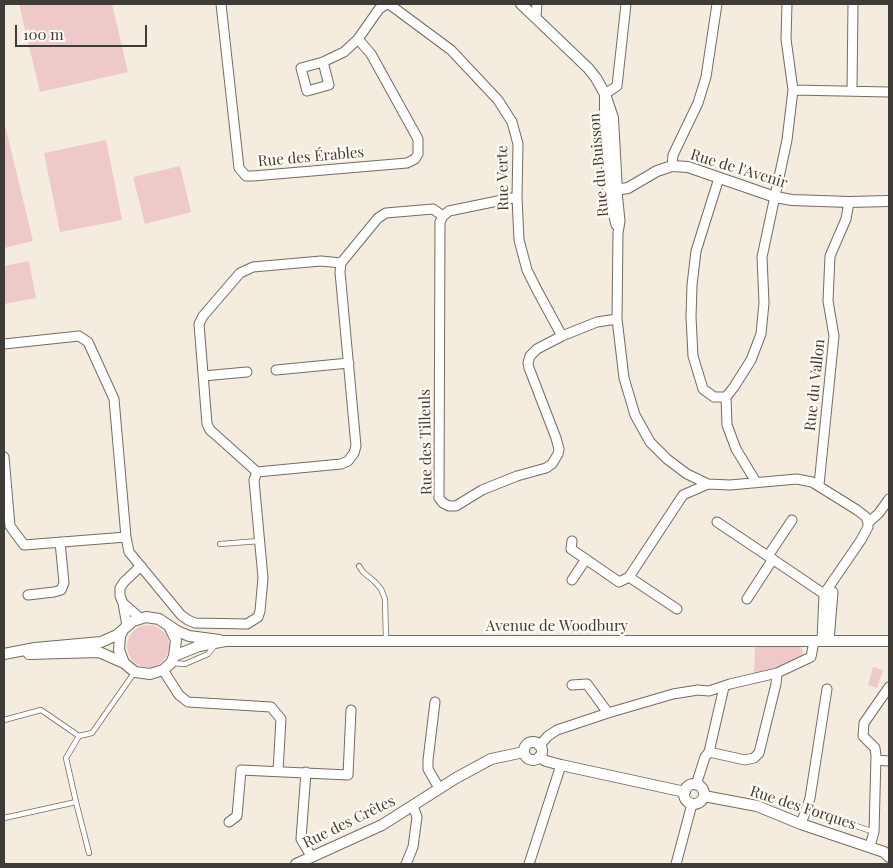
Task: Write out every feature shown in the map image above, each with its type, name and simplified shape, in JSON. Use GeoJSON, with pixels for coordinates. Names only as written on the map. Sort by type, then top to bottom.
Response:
{"type":"FeatureCollection","features":[{"type":"Feature","properties":{"kind":"street","name":"Rue des Érables"},"geometry":{"type":"LineString","coordinates":[[221,4],[239,168],[246,176],[407,163],[415,159],[418,154],[418,139],[371,54],[358,39]]}},
{"type":"Feature","properties":{"kind":"street","name":"Rue du Buisson"},"geometry":{"type":"LineString","coordinates":[[521,4],[536,16],[588,68],[605,94],[613,118],[612,191],[620,221],[618,233],[617,319],[624,378],[636,415],[650,442],[674,464],[708,484],[719,486],[797,479],[807,480],[819,485],[862,514],[866,517],[868,523]]}},
{"type":"Feature","properties":{"kind":"street"},"geometry":{"type":"LineString","coordinates":[[536,16],[537,4]]}},
{"type":"Feature","properties":{"kind":"street"},"geometry":{"type":"LineString","coordinates":[[605,94],[617,86],[626,4]]}},
{"type":"Feature","properties":{"kind":"street"},"geometry":{"type":"LineString","coordinates":[[672,166],[673,155],[698,103],[706,77],[717,4]]}},
{"type":"Feature","properties":{"kind":"street"},"geometry":{"type":"LineString","coordinates":[[756,482],[736,449],[727,425],[726,397],[751,360],[761,334],[764,303],[762,256],[787,140],[793,90],[786,39],[787,4]]}},
{"type":"Feature","properties":{"kind":"street"},"geometry":{"type":"LineString","coordinates":[[852,91],[853,4]]}},
{"type":"Feature","properties":{"kind":"street"},"geometry":{"type":"LineString","coordinates":[[323,62],[344,52],[358,39],[382,5]]}},
{"type":"Feature","properties":{"kind":"street","name":"Rue Verte"},"geometry":{"type":"LineString","coordinates":[[382,5],[451,50],[498,100],[512,122],[518,144],[517,197],[519,240],[527,270],[562,336]]}},
{"type":"Feature","properties":{"kind":"street"},"geometry":{"type":"LineString","coordinates":[[793,90],[889,92]]}},
{"type":"Feature","properties":{"kind":"street","name":"Rue de l'Avenir"},"geometry":{"type":"LineString","coordinates":[[612,191],[632,187],[657,171],[672,166],[688,167],[776,197],[792,200],[889,201]]}},
{"type":"Feature","properties":{"kind":"street"},"geometry":{"type":"LineString","coordinates":[[719,178],[696,251],[690,317],[693,356],[703,389],[714,397],[726,397]]}},
{"type":"Feature","properties":{"kind":"street"},"geometry":{"type":"LineString","coordinates":[[341,263],[322,261],[253,267],[240,272],[203,316],[199,324],[207,424],[210,430],[257,472],[341,464],[348,461],[354,453],[356,446],[340,272],[341,263],[378,218],[386,212],[433,209],[443,216],[449,211],[517,197]]}},
{"type":"Feature","properties":{"kind":"street","name":"Rue du Vallon"},"geometry":{"type":"LineString","coordinates":[[819,485],[834,336],[828,301],[830,256],[846,219],[849,202]]}},
{"type":"Feature","properties":{"kind":"street","name":"Rue des Tilleuls"},"geometry":{"type":"LineString","coordinates":[[443,216],[439,228],[439,498],[446,505],[456,506],[482,490],[517,476],[546,468],[556,458],[558,449],[556,438],[528,363],[530,356],[537,349],[562,336],[597,322],[617,319]]}},
{"type":"Feature","properties":{"kind":"street"},"geometry":{"type":"LineString","coordinates":[[4,344],[79,336],[90,345],[114,399],[126,537],[129,552],[181,615],[188,620],[195,623],[247,624],[258,616],[263,578],[254,480],[257,472]]}},
{"type":"Feature","properties":{"kind":"street"},"geometry":{"type":"LineString","coordinates":[[276,370],[349,363]]}},
{"type":"Feature","properties":{"kind":"street"},"geometry":{"type":"LineString","coordinates":[[203,376],[247,372]]}},
{"type":"Feature","properties":{"kind":"street"},"geometry":{"type":"LineString","coordinates":[[4,457],[10,526],[24,545],[126,537]]}},
{"type":"Feature","properties":{"kind":"street"},"geometry":{"type":"LineString","coordinates":[[572,541],[571,549],[619,582],[629,577],[683,495],[708,484]]}},
{"type":"Feature","properties":{"kind":"street"},"geometry":{"type":"LineString","coordinates":[[539,746],[557,730],[608,713],[673,694],[698,690],[709,692],[730,684],[777,674],[811,657],[821,641],[828,595],[836,577],[861,540],[868,527],[868,523],[879,513],[889,499]]}},
{"type":"Feature","properties":{"kind":"street"},"geometry":{"type":"LineString","coordinates":[[747,599],[792,520]]}},
{"type":"Feature","properties":{"kind":"street"},"geometry":{"type":"LineString","coordinates":[[717,522],[771,557],[779,565],[828,595]]}},
{"type":"Feature","properties":{"kind":"street"},"geometry":{"type":"LineString","coordinates":[[28,595],[61,590],[64,583],[60,542]]}},
{"type":"Feature","properties":{"kind":"street"},"geometry":{"type":"LineString","coordinates":[[572,580],[586,559]]}},
{"type":"Feature","properties":{"kind":"street"},"geometry":{"type":"LineString","coordinates":[[124,663],[119,650],[119,643],[125,628],[120,588],[141,566]]}},
{"type":"Feature","properties":{"kind":"street"},"geometry":{"type":"LineString","coordinates":[[629,577],[677,609]]}},
{"type":"Feature","properties":{"kind":"street"},"geometry":{"type":"LineString","coordinates":[[4,654],[35,648],[101,642],[110,639],[140,618],[123,603]]}},
{"type":"Feature","properties":{"kind":"street","name":"Avenue de Woodbury"},"geometry":{"type":"LineString","coordinates":[[140,618],[152,617],[189,636],[221,642]]}},
{"type":"Feature","properties":{"kind":"street"},"geometry":{"type":"LineString","coordinates":[[169,626],[176,640],[169,663],[179,695],[188,702],[271,707],[281,719],[278,770]]}},
{"type":"Feature","properties":{"kind":"street","name":"Avenue de Woodbury"},"geometry":{"type":"LineString","coordinates":[[135,672],[150,674],[199,646],[221,642],[889,641]]}},
{"type":"Feature","properties":{"kind":"street"},"geometry":{"type":"LineString","coordinates":[[16,653],[37,655],[100,652],[124,663],[135,672]]}},
{"type":"Feature","properties":{"kind":"street"},"geometry":{"type":"LineString","coordinates":[[709,752],[745,760],[754,758],[758,753],[777,674]]}},
{"type":"Feature","properties":{"kind":"street"},"geometry":{"type":"LineString","coordinates":[[572,685],[587,684],[608,713]]}},
{"type":"Feature","properties":{"kind":"street"},"geometry":{"type":"LineString","coordinates":[[696,785],[705,757],[709,752],[724,687]]}},
{"type":"Feature","properties":{"kind":"street"},"geometry":{"type":"LineString","coordinates":[[870,846],[874,832],[876,760],[875,748],[863,736],[864,723],[889,687]]}},
{"type":"Feature","properties":{"kind":"street"},"geometry":{"type":"LineString","coordinates":[[801,824],[810,798],[827,689]]}},
{"type":"Feature","properties":{"kind":"street"},"geometry":{"type":"LineString","coordinates":[[709,692],[720,703]]}},
{"type":"Feature","properties":{"kind":"street"},"geometry":{"type":"LineString","coordinates":[[435,702],[428,769],[439,788]]}},
{"type":"Feature","properties":{"kind":"street"},"geometry":{"type":"LineString","coordinates":[[229,822],[237,816],[241,770],[278,770],[348,775],[351,710]]}},
{"type":"Feature","properties":{"kind":"street"},"geometry":{"type":"LineString","coordinates":[[529,743],[535,743],[539,746],[541,751],[539,757],[530,759],[525,756],[525,747],[529,743]]}},
{"type":"Feature","properties":{"kind":"street","name":"Rue des Crêtes"},"geometry":{"type":"LineString","coordinates":[[296,864],[382,824],[491,758],[524,752]]}},
{"type":"Feature","properties":{"kind":"street"},"geometry":{"type":"LineString","coordinates":[[539,757],[561,766],[685,792]]}},
{"type":"Feature","properties":{"kind":"street"},"geometry":{"type":"LineString","coordinates":[[876,760],[889,761]]}},
{"type":"Feature","properties":{"kind":"street"},"geometry":{"type":"LineString","coordinates":[[529,864],[561,766]]}},
{"type":"Feature","properties":{"kind":"street"},"geometry":{"type":"LineString","coordinates":[[306,772],[301,839],[311,856]]}},
{"type":"Feature","properties":{"kind":"street"},"geometry":{"type":"LineString","coordinates":[[696,785],[702,788],[704,796],[700,802],[692,804],[685,799],[685,792],[690,786],[696,785]]}},
{"type":"Feature","properties":{"kind":"street","name":"Rue des Forques"},"geometry":{"type":"LineString","coordinates":[[704,796],[757,806],[801,824],[870,846],[884,852],[889,857]]}},
{"type":"Feature","properties":{"kind":"street"},"geometry":{"type":"LineString","coordinates":[[676,864],[692,804]]}},
{"type":"Feature","properties":{"kind":"street"},"geometry":{"type":"LineString","coordinates":[[406,864],[413,847],[417,817],[413,806]]}},
{"type":"Feature","properties":{"kind":"lane"},"geometry":{"type":"LineString","coordinates":[[220,544],[260,541]]}},
{"type":"Feature","properties":{"kind":"lane"},"geometry":{"type":"LineString","coordinates":[[359,566],[362,572],[381,589],[385,599],[386,641]]}},
{"type":"Feature","properties":{"kind":"lane"},"geometry":{"type":"LineString","coordinates":[[89,853],[66,758],[79,736],[92,733],[135,672]]}},
{"type":"Feature","properties":{"kind":"lane"},"geometry":{"type":"LineString","coordinates":[[4,720],[41,710],[79,736]]}},
{"type":"Feature","properties":{"kind":"lane"},"geometry":{"type":"LineString","coordinates":[[4,818],[76,802]]}},
{"type":"Feature","properties":{"kind":"lane"},"geometry":{"type":"LineString","coordinates":[[806,809],[874,832]]}},
{"type":"Feature","properties":{"kind":"shaded area"},"geometry":{"type":"Polygon","coordinates":[[[19,4],[112,4],[128,72],[40,92],[19,4]]]}},
{"type":"Feature","properties":{"kind":"shaded area"},"geometry":{"type":"Polygon","coordinates":[[[4,121],[33,241],[4,248],[4,121]]]}},
{"type":"Feature","properties":{"kind":"shaded area"},"geometry":{"type":"Polygon","coordinates":[[[106,140],[122,220],[60,232],[44,153],[106,140]]]}},
{"type":"Feature","properties":{"kind":"shaded area"},"geometry":{"type":"Polygon","coordinates":[[[180,166],[191,212],[145,224],[133,177],[180,166]]]}},
{"type":"Feature","properties":{"kind":"shaded area"},"geometry":{"type":"Polygon","coordinates":[[[29,261],[36,298],[4,304],[4,266],[29,261]]]}},
{"type":"Feature","properties":{"kind":"shaded area"},"geometry":{"type":"Polygon","coordinates":[[[148,625],[163,631],[169,646],[163,661],[148,667],[133,661],[127,646],[133,631],[148,625]]]}},
{"type":"Feature","properties":{"kind":"shaded area"},"geometry":{"type":"Polygon","coordinates":[[[798,646],[802,648],[803,655],[775,669],[754,674],[755,647],[798,646]]]}},
{"type":"Feature","properties":{"kind":"shaded area"},"geometry":{"type":"Polygon","coordinates":[[[873,667],[883,670],[877,688],[868,685],[873,667]]]}}]}
